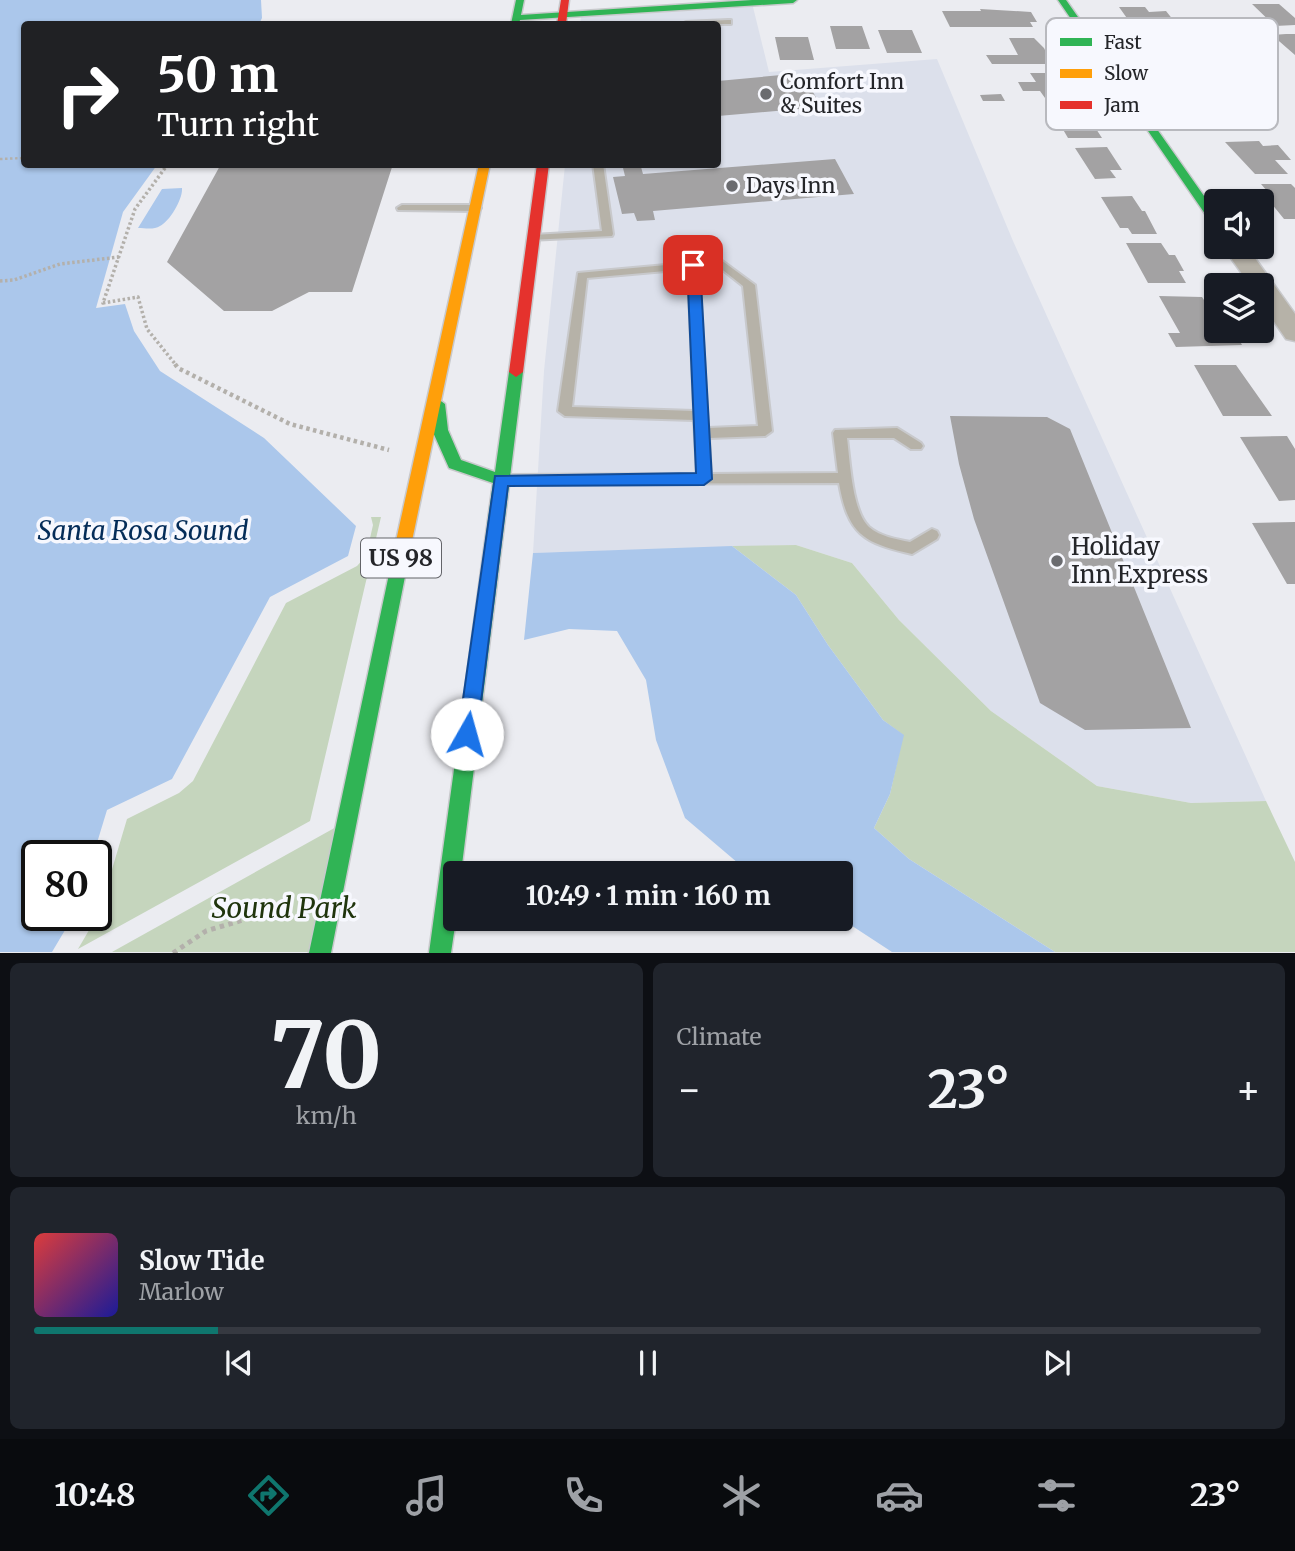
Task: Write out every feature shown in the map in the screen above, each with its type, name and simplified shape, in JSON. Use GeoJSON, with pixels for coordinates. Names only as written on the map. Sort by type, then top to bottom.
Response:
{"type":"FeatureCollection","features":[{"type":"Feature","properties":{"kind":"main road"},"geometry":{"type":"LineString","coordinates":[[520,0],[515,21],[563,13],[793,0]]}},
{"type":"Feature","properties":{"kind":"main road"},"geometry":{"type":"LineString","coordinates":[[1062,0],[1075,18]]}},
{"type":"Feature","properties":{"kind":"main road"},"geometry":{"type":"LineString","coordinates":[[1153,130],[1204,203]]}},
{"type":"Feature","properties":{"kind":"main road","name":"US 98"},"geometry":{"type":"LineString","coordinates":[[320,953],[484,168]]}},
{"type":"Feature","properties":{"kind":"main road"},"geometry":{"type":"LineString","coordinates":[[440,953],[542,168]]}},
{"type":"Feature","properties":{"kind":"main road"},"geometry":{"type":"LineString","coordinates":[[437,392],[440,430],[455,464],[501,480]]}},
{"type":"Feature","properties":{"kind":"street"},"geometry":{"type":"LineString","coordinates":[[1274,302],[1295,333]]}},
{"type":"Feature","properties":{"kind":"lane"},"geometry":{"type":"LineString","coordinates":[[721,22],[728,22]]}},
{"type":"Feature","properties":{"kind":"lane"},"geometry":{"type":"LineString","coordinates":[[533,238],[608,234],[598,168]]}},
{"type":"Feature","properties":{"kind":"lane"},"geometry":{"type":"LineString","coordinates":[[402,208],[476,208]]}},
{"type":"Feature","properties":{"kind":"lane"},"geometry":{"type":"LineString","coordinates":[[702,416],[565,411],[582,275],[720,263],[748,285],[765,431],[702,433]]}},
{"type":"Feature","properties":{"kind":"lane"},"geometry":{"type":"LineString","coordinates":[[693,265],[704,479]]}},
{"type":"Feature","properties":{"kind":"lane"},"geometry":{"type":"LineString","coordinates":[[916,446],[897,433],[840,433],[845,478],[858,524],[878,540],[912,548],[932,535]]}},
{"type":"Feature","properties":{"kind":"lane"},"geometry":{"type":"LineString","coordinates":[[501,480],[845,478]]}},
{"type":"Feature","properties":{"kind":"path"},"geometry":{"type":"LineString","coordinates":[[0,159],[21,158]]}},
{"type":"Feature","properties":{"kind":"path"},"geometry":{"type":"LineString","coordinates":[[165,168],[135,209],[103,303],[138,298],[147,329],[178,368],[290,424],[394,451]]}},
{"type":"Feature","properties":{"kind":"path"},"geometry":{"type":"LineString","coordinates":[[0,281],[14,280],[60,264],[119,257]]}},
{"type":"Feature","properties":{"kind":"path"},"geometry":{"type":"LineString","coordinates":[[173,953],[206,931],[283,908]]}},
{"type":"Feature","properties":{"kind":"shaded area"},"geometry":{"type":"Polygon","coordinates":[[[753,7],[769,72],[937,59],[1013,241],[1266,801],[1191,803],[1097,786],[991,711],[899,620],[852,563],[796,545],[533,553],[544,371],[565,168],[721,168],[721,21],[580,21],[581,17],[753,7]]]}},
{"type":"Feature","properties":{"kind":"green space"},"geometry":{"type":"Polygon","coordinates":[[[371,517],[381,517],[310,821],[112,930],[112,869],[127,819],[179,793],[193,781],[286,603],[357,566],[366,556],[373,525],[371,517]]]}},
{"type":"Feature","properties":{"kind":"green space"},"geometry":{"type":"Polygon","coordinates":[[[796,545],[852,563],[899,620],[991,711],[1097,786],[1191,803],[1266,801],[1295,862],[1295,952],[1055,952],[909,859],[874,828],[890,794],[903,735],[883,720],[828,645],[796,595],[732,546],[796,545]]]}},
{"type":"Feature","properties":{"kind":"green space","name":"Sound Park"},"geometry":{"type":"Polygon","coordinates":[[[347,821],[321,952],[112,952],[347,821]]]}},
{"type":"Feature","properties":{"kind":"green space"},"geometry":{"type":"Polygon","coordinates":[[[88,931],[111,931],[78,949],[88,931]]]}},
{"type":"Feature","properties":{"kind":"water","name":"Santa Rosa Sound"},"geometry":{"type":"Polygon","coordinates":[[[0,0],[261,0],[260,21],[21,21],[21,168],[155,168],[123,212],[96,308],[125,304],[134,331],[160,371],[264,438],[356,526],[348,556],[270,597],[172,779],[107,810],[98,840],[21,840],[21,931],[64,931],[52,952],[0,952],[0,0]]]}},
{"type":"Feature","properties":{"kind":"water"},"geometry":{"type":"Polygon","coordinates":[[[182,188],[178,204],[164,223],[155,228],[138,228],[162,189],[182,188]]]}},
{"type":"Feature","properties":{"kind":"water"},"geometry":{"type":"Polygon","coordinates":[[[732,546],[796,595],[828,645],[883,720],[904,735],[890,794],[874,828],[909,859],[1055,952],[892,952],[853,926],[853,861],[736,861],[685,818],[656,740],[646,680],[617,631],[569,629],[524,640],[533,553],[732,546]]]}},
{"type":"Feature","properties":{"kind":"building"},"geometry":{"type":"Polygon","coordinates":[[[1252,4],[1279,4],[1295,18],[1295,25],[1278,26],[1278,18],[1267,18],[1252,4]]]}},
{"type":"Feature","properties":{"kind":"building"},"geometry":{"type":"Polygon","coordinates":[[[1119,7],[1145,7],[1149,12],[1166,11],[1172,18],[1127,18],[1119,7]]]}},
{"type":"Feature","properties":{"kind":"building"},"geometry":{"type":"Polygon","coordinates":[[[980,9],[1031,12],[1037,22],[1030,22],[1033,27],[950,27],[942,11],[981,11],[980,9]]]}},
{"type":"Feature","properties":{"kind":"building"},"geometry":{"type":"Polygon","coordinates":[[[830,26],[862,26],[870,49],[836,49],[830,26]]]}},
{"type":"Feature","properties":{"kind":"building"},"geometry":{"type":"Polygon","coordinates":[[[878,30],[912,30],[922,53],[887,53],[878,30]]]}},
{"type":"Feature","properties":{"kind":"building"},"geometry":{"type":"Polygon","coordinates":[[[1295,34],[1295,55],[1278,40],[1278,35],[1295,34]]]}},
{"type":"Feature","properties":{"kind":"building"},"geometry":{"type":"Polygon","coordinates":[[[775,37],[808,37],[814,60],[780,60],[775,37]]]}},
{"type":"Feature","properties":{"kind":"building"},"geometry":{"type":"Polygon","coordinates":[[[1009,38],[1034,38],[1046,52],[1046,64],[992,64],[986,55],[1018,55],[1009,38]]]}},
{"type":"Feature","properties":{"kind":"building"},"geometry":{"type":"Polygon","coordinates":[[[1030,73],[1046,73],[1046,98],[1040,91],[1023,91],[1018,82],[1036,82],[1030,73]]]}},
{"type":"Feature","properties":{"kind":"building","name":"Comfort Inn & Suites"},"geometry":{"type":"Polygon","coordinates":[[[804,75],[821,107],[721,116],[721,81],[804,75]]]}},
{"type":"Feature","properties":{"kind":"building"},"geometry":{"type":"Polygon","coordinates":[[[1001,94],[1005,101],[983,101],[980,95],[1001,94]]]}},
{"type":"Feature","properties":{"kind":"building"},"geometry":{"type":"Polygon","coordinates":[[[1063,130],[1097,130],[1102,138],[1068,138],[1063,130]]]}},
{"type":"Feature","properties":{"kind":"building"},"geometry":{"type":"Polygon","coordinates":[[[1259,141],[1263,146],[1278,145],[1291,160],[1275,160],[1288,174],[1255,174],[1225,142],[1259,141]]]}},
{"type":"Feature","properties":{"kind":"building"},"geometry":{"type":"Polygon","coordinates":[[[1107,147],[1122,170],[1110,170],[1116,178],[1095,179],[1075,148],[1107,147]]]}},
{"type":"Feature","properties":{"kind":"building","name":"Days Inn"},"geometry":{"type":"Polygon","coordinates":[[[835,159],[854,194],[653,211],[655,220],[637,221],[634,213],[622,214],[613,177],[625,176],[623,168],[641,168],[643,174],[835,159]]]}},
{"type":"Feature","properties":{"kind":"building"},"geometry":{"type":"Polygon","coordinates":[[[219,168],[392,168],[352,292],[309,292],[272,311],[224,311],[167,262],[219,168]]]}},
{"type":"Feature","properties":{"kind":"building"},"geometry":{"type":"Polygon","coordinates":[[[1261,184],[1291,184],[1295,188],[1295,219],[1284,219],[1274,207],[1274,189],[1265,189],[1261,184]]]}},
{"type":"Feature","properties":{"kind":"building"},"geometry":{"type":"Polygon","coordinates":[[[1132,196],[1142,211],[1145,211],[1157,234],[1132,234],[1128,228],[1120,228],[1101,197],[1132,196]]]}},
{"type":"Feature","properties":{"kind":"building"},"geometry":{"type":"Polygon","coordinates":[[[1126,243],[1161,243],[1169,255],[1175,255],[1184,271],[1179,271],[1186,283],[1148,283],[1126,243]]]}},
{"type":"Feature","properties":{"kind":"building"},"geometry":{"type":"Polygon","coordinates":[[[1159,296],[1202,297],[1204,343],[1242,345],[1176,347],[1168,333],[1180,333],[1159,296]]]}},
{"type":"Feature","properties":{"kind":"building"},"geometry":{"type":"Polygon","coordinates":[[[1194,365],[1236,365],[1272,416],[1223,416],[1194,365]]]}},
{"type":"Feature","properties":{"kind":"building","name":"Holiday Inn Express"},"geometry":{"type":"Polygon","coordinates":[[[950,416],[1047,417],[1070,429],[1191,728],[1085,730],[1040,703],[974,519],[959,464],[950,416]]]}},
{"type":"Feature","properties":{"kind":"building"},"geometry":{"type":"Polygon","coordinates":[[[1287,436],[1295,449],[1295,500],[1279,501],[1240,437],[1287,436]]]}},
{"type":"Feature","properties":{"kind":"building"},"geometry":{"type":"Polygon","coordinates":[[[1295,522],[1295,584],[1287,584],[1252,523],[1295,522]]]}},
{"type":"Feature","properties":{"kind":"traffic: fast"},"geometry":{"type":"LineString","coordinates":[[516,21],[520,0]]}},
{"type":"Feature","properties":{"kind":"traffic: fast"},"geometry":{"type":"LineString","coordinates":[[516,18],[793,0]]}},
{"type":"Feature","properties":{"kind":"traffic: fast"},"geometry":{"type":"LineString","coordinates":[[1062,0],[1075,18]]}},
{"type":"Feature","properties":{"kind":"traffic: fast"},"geometry":{"type":"LineString","coordinates":[[1153,130],[1204,204]]}},
{"type":"Feature","properties":{"kind":"traffic: fast"},"geometry":{"type":"LineString","coordinates":[[440,953],[516,372]]}},
{"type":"Feature","properties":{"kind":"traffic: fast"},"geometry":{"type":"LineString","coordinates":[[438,404],[440,430],[455,464],[501,480]]}},
{"type":"Feature","properties":{"kind":"traffic: fast"},"geometry":{"type":"LineString","coordinates":[[320,953],[404,541]]}},
{"type":"Feature","properties":{"kind":"traffic: slow"},"geometry":{"type":"LineString","coordinates":[[404,541],[484,168]]}},
{"type":"Feature","properties":{"kind":"traffic: jam"},"geometry":{"type":"LineString","coordinates":[[562,21],[565,0]]}},
{"type":"Feature","properties":{"kind":"traffic: jam"},"geometry":{"type":"LineString","coordinates":[[516,372],[542,168]]}},
{"type":"Feature","properties":{"kind":"place","name":"Comfort Inn & Suites"},"geometry":{"type":"Point","coordinates":[766,94]}},
{"type":"Feature","properties":{"kind":"place","name":"Days Inn"},"geometry":{"type":"Point","coordinates":[732,186]}},
{"type":"Feature","properties":{"kind":"place","name":"Holiday Inn Express"},"geometry":{"type":"Point","coordinates":[1057,561]}},
{"type":"Feature","properties":{"kind":"route"},"geometry":{"type":"LineString","coordinates":[[467,734],[501,480],[704,479],[693,265]]}}]}
